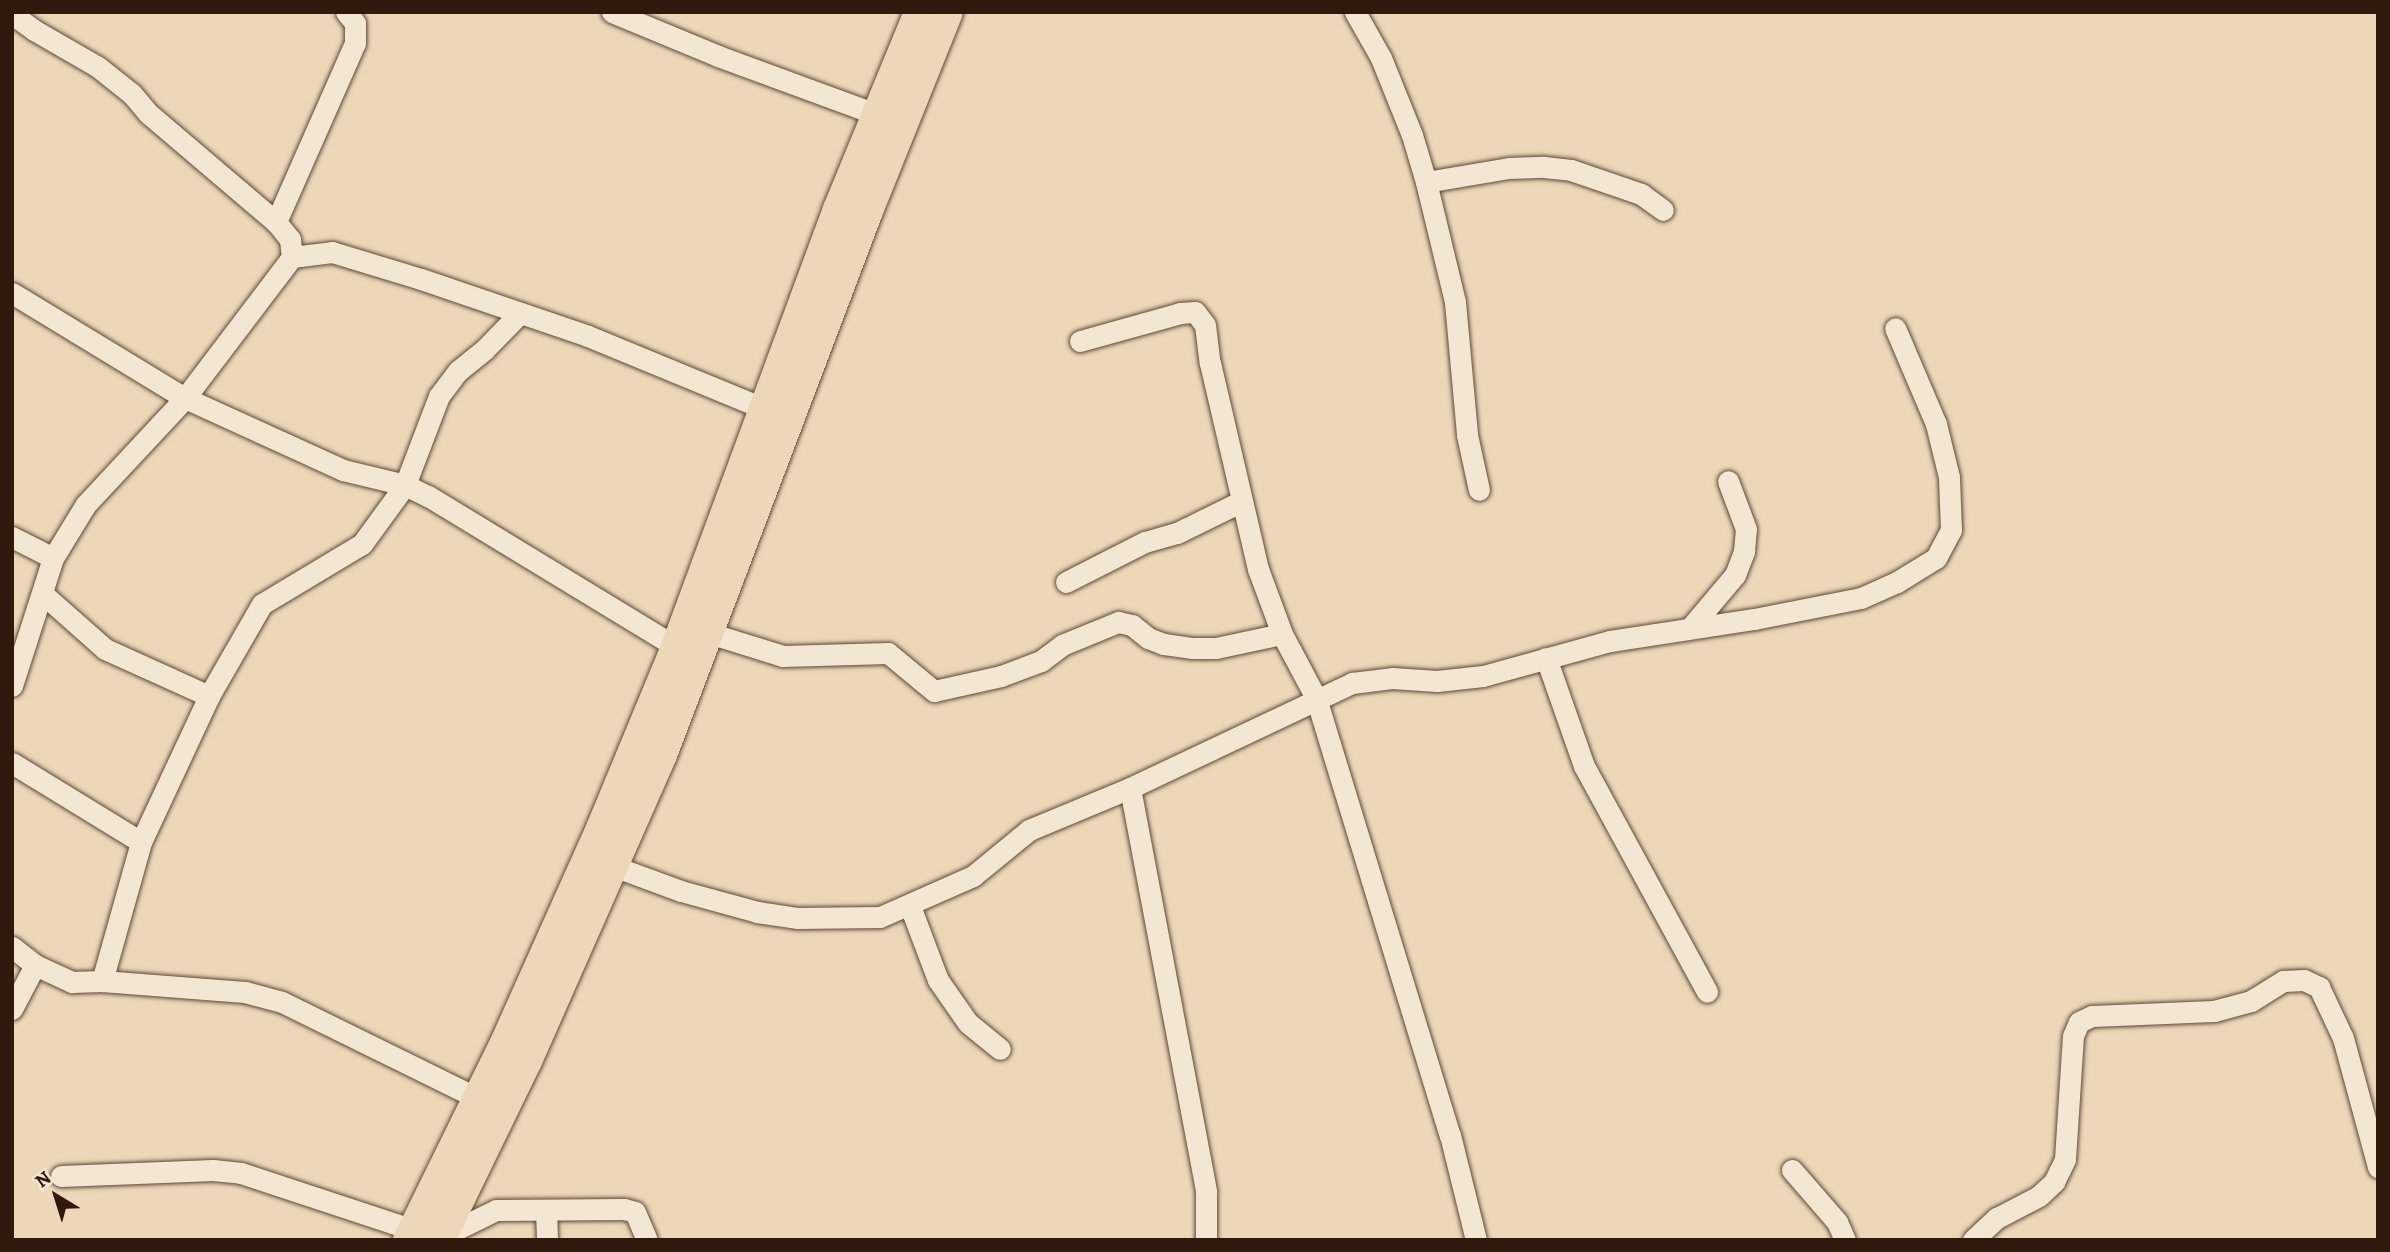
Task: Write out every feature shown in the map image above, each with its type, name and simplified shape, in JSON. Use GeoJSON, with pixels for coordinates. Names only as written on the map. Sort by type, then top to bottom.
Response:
{"type":"FeatureCollection","features":[{"type":"Feature","properties":{"kind":"highway"},"geometry":{"type":"LineString","coordinates":[[426,1236],[465,1188],[527,1061],[662,755],[709,633],[876,114],[919,12]]}},
{"type":"Feature","properties":{"kind":"highway"},"geometry":{"type":"LineString","coordinates":[[426,1236],[477,1098],[576,886],[676,647],[868,211],[948,12]]}},
{"type":"Feature","properties":{"kind":"street"},"geometry":{"type":"LineString","coordinates":[[276,222],[355,43],[355,23],[346,12]]}},
{"type":"Feature","properties":{"kind":"street"},"geometry":{"type":"LineString","coordinates":[[612,12],[718,56],[876,114]]}},
{"type":"Feature","properties":{"kind":"street"},"geometry":{"type":"LineString","coordinates":[[1355,12],[1381,58],[1412,135],[1426,182],[1455,302],[1467,435],[1479,490]]}},
{"type":"Feature","properties":{"kind":"street"},"geometry":{"type":"LineString","coordinates":[[12,14],[116,80],[149,114],[276,222],[290,239],[292,257],[185,398],[107,478],[86,504],[53,558],[44,594],[12,686]]}},
{"type":"Feature","properties":{"kind":"street"},"geometry":{"type":"LineString","coordinates":[[1426,182],[1509,169],[1544,167],[1571,170],[1641,194],[1663,210]]}},
{"type":"Feature","properties":{"kind":"street"},"geometry":{"type":"LineString","coordinates":[[292,257],[332,252],[588,336],[778,414]]}},
{"type":"Feature","properties":{"kind":"street"},"geometry":{"type":"LineString","coordinates":[[12,293],[185,398],[343,470],[405,485],[446,505],[676,647]]}},
{"type":"Feature","properties":{"kind":"street"},"geometry":{"type":"LineString","coordinates":[[1080,341],[1180,313],[1195,312],[1201,316],[1241,502],[1265,593],[1282,634],[1317,698],[1450,1135],[1476,1240]]}},
{"type":"Feature","properties":{"kind":"street"},"geometry":{"type":"LineString","coordinates":[[102,981],[141,842],[209,696],[262,604],[362,544],[405,485],[414,455],[439,396],[458,371],[485,349],[520,313]]}},
{"type":"Feature","properties":{"kind":"street"},"geometry":{"type":"LineString","coordinates":[[613,866],[681,891],[757,912],[797,918],[880,918],[972,876],[1029,830],[1130,788],[1352,683],[1392,678],[1437,681],[1483,676],[1610,641],[1754,619],[1861,598],[1897,582],[1936,558],[1951,530],[1949,477],[1936,424],[1895,328]]}},
{"type":"Feature","properties":{"kind":"street"},"geometry":{"type":"LineString","coordinates":[[1691,627],[1735,575],[1744,551],[1746,530],[1728,481]]}},
{"type":"Feature","properties":{"kind":"street"},"geometry":{"type":"LineString","coordinates":[[1066,582],[1145,542],[1177,533],[1241,502]]}},
{"type":"Feature","properties":{"kind":"street"},"geometry":{"type":"LineString","coordinates":[[12,537],[53,558]]}},
{"type":"Feature","properties":{"kind":"street"},"geometry":{"type":"LineString","coordinates":[[44,594],[104,649],[209,696]]}},
{"type":"Feature","properties":{"kind":"street"},"geometry":{"type":"LineString","coordinates":[[709,633],[783,656],[888,653],[934,691],[1001,676],[1041,660],[1062,645],[1118,622],[1132,625],[1148,638],[1164,644],[1193,648],[1216,648],[1282,634]]}},
{"type":"Feature","properties":{"kind":"street"},"geometry":{"type":"LineString","coordinates":[[1546,658],[1584,766],[1707,992]]}},
{"type":"Feature","properties":{"kind":"street"},"geometry":{"type":"LineString","coordinates":[[12,763],[141,842]]}},
{"type":"Feature","properties":{"kind":"street"},"geometry":{"type":"LineString","coordinates":[[1130,788],[1206,1192],[1206,1240]]}},
{"type":"Feature","properties":{"kind":"street"},"geometry":{"type":"LineString","coordinates":[[910,906],[938,980],[968,1023],[1000,1048]]}},
{"type":"Feature","properties":{"kind":"street"},"geometry":{"type":"LineString","coordinates":[[12,947],[35,965],[72,982],[102,981],[245,992],[282,1002],[477,1098]]}},
{"type":"Feature","properties":{"kind":"street"},"geometry":{"type":"LineString","coordinates":[[12,1009],[35,965]]}},
{"type":"Feature","properties":{"kind":"street"},"geometry":{"type":"LineString","coordinates":[[1973,1240],[1997,1218],[2039,1196],[2053,1182],[2065,1159],[2073,1036],[2079,1022],[2092,1016],[2214,1011],[2251,1001],[2283,981],[2304,980],[2319,987],[2343,1038],[2378,1167]]}},
{"type":"Feature","properties":{"kind":"street"},"geometry":{"type":"LineString","coordinates":[[61,1176],[213,1170],[241,1173],[426,1236],[496,1210],[624,1209],[635,1212],[648,1240]]}},
{"type":"Feature","properties":{"kind":"street"},"geometry":{"type":"LineString","coordinates":[[1791,1170],[1837,1222],[1845,1240]]}},
{"type":"Feature","properties":{"kind":"street"},"geometry":{"type":"LineString","coordinates":[[465,1188],[496,1210]]}},
{"type":"Feature","properties":{"kind":"street"},"geometry":{"type":"LineString","coordinates":[[547,1210],[547,1240]]}}]}
